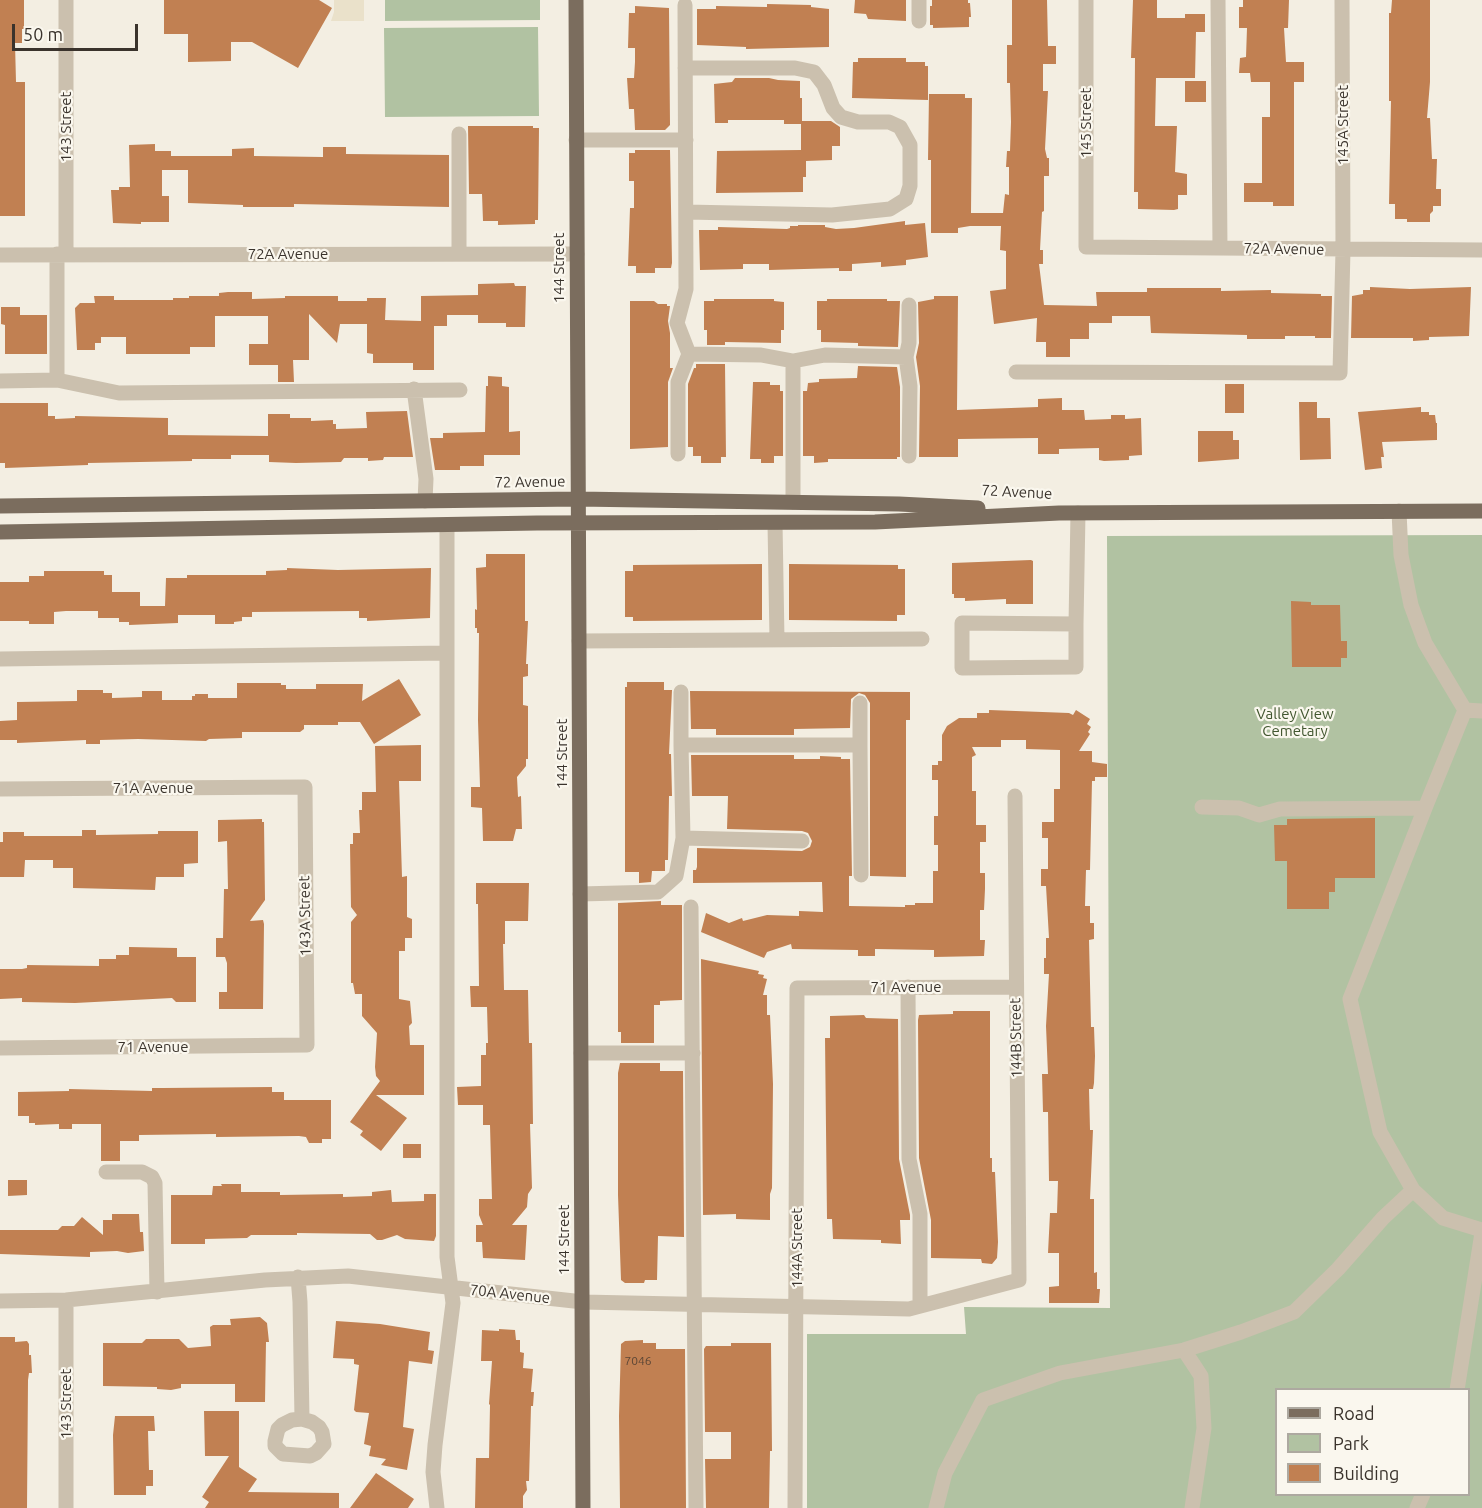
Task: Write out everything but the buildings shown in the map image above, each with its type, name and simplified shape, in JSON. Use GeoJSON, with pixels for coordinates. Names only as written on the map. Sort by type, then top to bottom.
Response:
{"type":"FeatureCollection","features":[{"type":"Feature","properties":{"kind":"main road","name":"144 Street"},"geometry":{"type":"LineString","coordinates":[[576,0],[583,1508]]}},
{"type":"Feature","properties":{"kind":"main road","name":"72 Avenue"},"geometry":{"type":"LineString","coordinates":[[0,506],[578,500],[899,504],[1059,513]]}},
{"type":"Feature","properties":{"kind":"main road","name":"72 Avenue"},"geometry":{"type":"LineString","coordinates":[[0,532],[578,523],[875,522],[1059,513],[1482,511]]}},
{"type":"Feature","properties":{"kind":"street","name":"143 Street"},"geometry":{"type":"LineString","coordinates":[[57,380],[62,254],[66,0]]}},
{"type":"Feature","properties":{"kind":"street"},"geometry":{"type":"LineString","coordinates":[[919,0],[919,21]]}},
{"type":"Feature","properties":{"kind":"street","name":"145 Street"},"geometry":{"type":"LineString","coordinates":[[1086,0],[1086,247]]}},
{"type":"Feature","properties":{"kind":"street"},"geometry":{"type":"LineString","coordinates":[[1218,0],[1220,248]]}},
{"type":"Feature","properties":{"kind":"street","name":"145A Street"},"geometry":{"type":"LineString","coordinates":[[1016,372],[1340,373],[1343,250],[1342,0]]}},
{"type":"Feature","properties":{"kind":"street"},"geometry":{"type":"LineString","coordinates":[[678,454],[678,382],[689,354],[677,323],[686,289],[685,5]]}},
{"type":"Feature","properties":{"kind":"street"},"geometry":{"type":"LineString","coordinates":[[685,68],[795,68],[814,72],[824,85],[833,108],[841,117],[858,122],[889,122],[900,127],[910,145],[910,186],[906,199],[890,209],[832,215],[686,212]]}},
{"type":"Feature","properties":{"kind":"street"},"geometry":{"type":"LineString","coordinates":[[459,134],[459,254]]}},
{"type":"Feature","properties":{"kind":"street"},"geometry":{"type":"LineString","coordinates":[[576,140],[686,140]]}},
{"type":"Feature","properties":{"kind":"street","name":"72A Avenue"},"geometry":{"type":"LineString","coordinates":[[1086,247],[1482,250]]}},
{"type":"Feature","properties":{"kind":"street","name":"72A Avenue"},"geometry":{"type":"LineString","coordinates":[[0,255],[577,254]]}},
{"type":"Feature","properties":{"kind":"street"},"geometry":{"type":"LineString","coordinates":[[909,304],[909,344],[906,357],[910,386],[909,456]]}},
{"type":"Feature","properties":{"kind":"street"},"geometry":{"type":"LineString","coordinates":[[689,354],[761,355],[793,361],[825,356],[906,357]]}},
{"type":"Feature","properties":{"kind":"street"},"geometry":{"type":"LineString","coordinates":[[793,361],[793,502]]}},
{"type":"Feature","properties":{"kind":"street"},"geometry":{"type":"LineString","coordinates":[[0,381],[57,380],[119,393],[460,390]]}},
{"type":"Feature","properties":{"kind":"street"},"geometry":{"type":"LineString","coordinates":[[414,389],[426,479],[425,501]]}},
{"type":"Feature","properties":{"kind":"street"},"geometry":{"type":"LineString","coordinates":[[1399,511],[1401,555],[1411,605],[1425,643],[1465,710]]}},
{"type":"Feature","properties":{"kind":"street"},"geometry":{"type":"LineString","coordinates":[[1076,624],[962,623],[962,668],[1076,667],[1078,513]]}},
{"type":"Feature","properties":{"kind":"street"},"geometry":{"type":"LineString","coordinates":[[775,523],[777,640]]}},
{"type":"Feature","properties":{"kind":"street"},"geometry":{"type":"LineString","coordinates":[[437,1508],[433,1473],[453,1303],[447,1257],[447,525]]}},
{"type":"Feature","properties":{"kind":"street"},"geometry":{"type":"LineString","coordinates":[[579,641],[922,639]]}},
{"type":"Feature","properties":{"kind":"street"},"geometry":{"type":"LineString","coordinates":[[0,659],[447,653]]}},
{"type":"Feature","properties":{"kind":"street"},"geometry":{"type":"LineString","coordinates":[[580,894],[658,892],[676,876],[683,838],[681,692]]}},
{"type":"Feature","properties":{"kind":"street"},"geometry":{"type":"LineString","coordinates":[[860,703],[861,875]]}},
{"type":"Feature","properties":{"kind":"street"},"geometry":{"type":"LineString","coordinates":[[1465,710],[1482,711]]}},
{"type":"Feature","properties":{"kind":"street"},"geometry":{"type":"LineString","coordinates":[[1457,1388],[1482,1231],[1443,1218],[1413,1190],[1380,1132],[1350,999],[1465,710]]}},
{"type":"Feature","properties":{"kind":"street"},"geometry":{"type":"LineString","coordinates":[[681,745],[860,745]]}},
{"type":"Feature","properties":{"kind":"street","name":"71A Avenue"},"geometry":{"type":"LineString","coordinates":[[0,789],[305,787]]}},
{"type":"Feature","properties":{"kind":"street","name":"143A Street"},"geometry":{"type":"LineString","coordinates":[[305,787],[307,1045]]}},
{"type":"Feature","properties":{"kind":"street","name":"144B Street"},"geometry":{"type":"LineString","coordinates":[[1014,796],[1018,1280]]}},
{"type":"Feature","properties":{"kind":"street"},"geometry":{"type":"LineString","coordinates":[[1202,807],[1239,808],[1259,815],[1280,809],[1425,808]]}},
{"type":"Feature","properties":{"kind":"street"},"geometry":{"type":"LineString","coordinates":[[683,838],[802,841]]}},
{"type":"Feature","properties":{"kind":"street"},"geometry":{"type":"LineString","coordinates":[[691,907],[696,1508]]}},
{"type":"Feature","properties":{"kind":"street"},"geometry":{"type":"LineString","coordinates":[[908,987],[909,1159],[920,1214],[920,1306]]}},
{"type":"Feature","properties":{"kind":"street","name":"71 Avenue"},"geometry":{"type":"LineString","coordinates":[[797,988],[1016,987]]}},
{"type":"Feature","properties":{"kind":"street","name":"144A Street"},"geometry":{"type":"LineString","coordinates":[[795,1508],[797,988]]}},
{"type":"Feature","properties":{"kind":"street","name":"71 Avenue"},"geometry":{"type":"LineString","coordinates":[[0,1048],[307,1045]]}},
{"type":"Feature","properties":{"kind":"street"},"geometry":{"type":"LineString","coordinates":[[581,1053],[693,1053]]}},
{"type":"Feature","properties":{"kind":"street"},"geometry":{"type":"LineString","coordinates":[[106,1172],[142,1172],[152,1177],[155,1183],[157,1292]]}},
{"type":"Feature","properties":{"kind":"street"},"geometry":{"type":"LineString","coordinates":[[936,1508],[945,1473],[983,1401],[1060,1373],[1184,1350],[1294,1312],[1338,1269],[1383,1218],[1413,1190]]}},
{"type":"Feature","properties":{"kind":"street","name":"70A Avenue"},"geometry":{"type":"LineString","coordinates":[[0,1301],[66,1300],[298,1277],[348,1276],[583,1302],[909,1309],[1018,1280]]}},
{"type":"Feature","properties":{"kind":"street"},"geometry":{"type":"LineString","coordinates":[[298,1277],[302,1419]]}},
{"type":"Feature","properties":{"kind":"street","name":"143 Street"},"geometry":{"type":"LineString","coordinates":[[66,1300],[66,1508]]}},
{"type":"Feature","properties":{"kind":"street"},"geometry":{"type":"LineString","coordinates":[[1184,1350],[1201,1376],[1204,1428],[1192,1508]]}},
{"type":"Feature","properties":{"kind":"green space"},"geometry":{"type":"Polygon","coordinates":[[[385,0],[540,0],[540,20],[385,21],[385,0]]]}},
{"type":"Feature","properties":{"kind":"green space"},"geometry":{"type":"Polygon","coordinates":[[[538,27],[539,116],[385,117],[384,28],[538,27]]]}},
{"type":"Feature","properties":{"kind":"green space","name":"Valley View Cemetary"},"geometry":{"type":"Polygon","coordinates":[[[1482,535],[1482,1508],[807,1508],[807,1334],[966,1334],[964,1307],[1110,1308],[1107,536],[1482,535]]]}},
{"type":"Feature","properties":{"kind":"shaded area"},"geometry":{"type":"Polygon","coordinates":[[[334,0],[364,0],[364,21],[331,21],[334,0]]]}}]}
